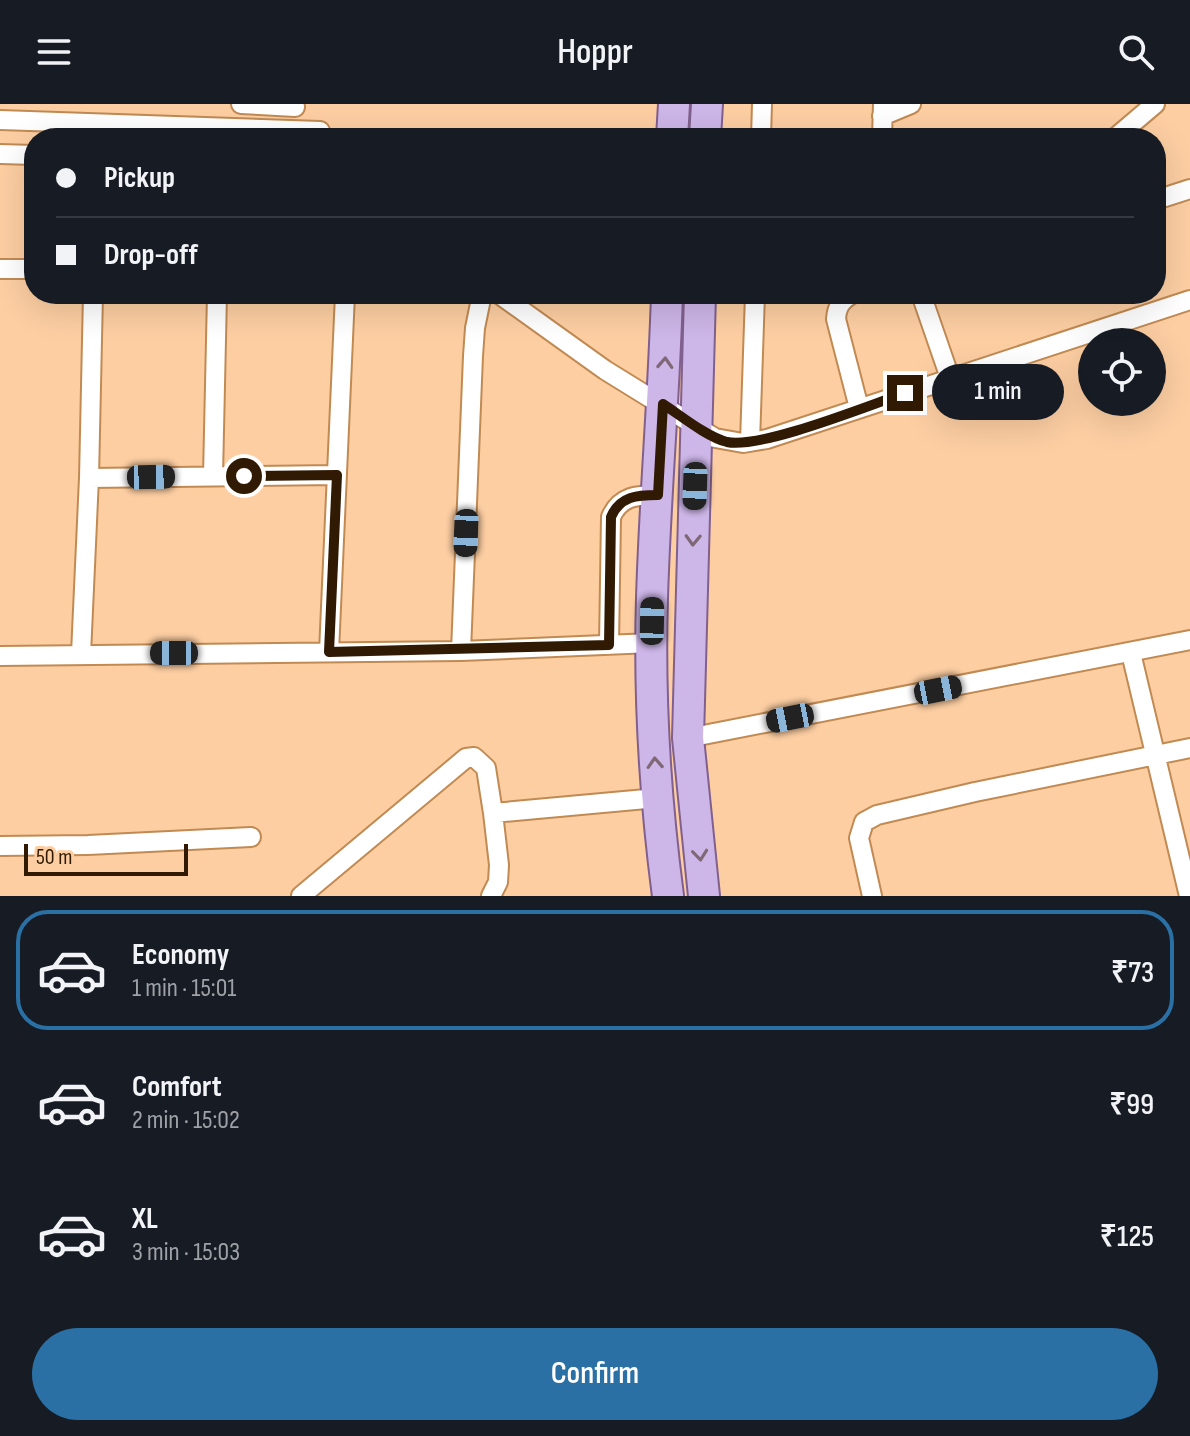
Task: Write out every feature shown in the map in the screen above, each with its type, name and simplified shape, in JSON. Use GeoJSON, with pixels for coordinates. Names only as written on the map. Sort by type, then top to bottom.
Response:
{"type":"FeatureCollection","features":[{"type":"Feature","properties":{"kind":"main road"},"geometry":{"type":"LineString","coordinates":[[673,128],[674,104]]}},
{"type":"Feature","properties":{"kind":"main road"},"geometry":{"type":"LineString","coordinates":[[706,128],[707,104]]}},
{"type":"Feature","properties":{"kind":"main road"},"geometry":{"type":"LineString","coordinates":[[667,304],[652,643],[652,716],[668,896]]}},
{"type":"Feature","properties":{"kind":"main road"},"geometry":{"type":"LineString","coordinates":[[700,304],[699,736],[704,896]]}},
{"type":"Feature","properties":{"kind":"street"},"geometry":{"type":"LineString","coordinates":[[241,104],[293,106],[316,128]]}},
{"type":"Feature","properties":{"kind":"street"},"geometry":{"type":"LineString","coordinates":[[761,128],[762,104]]}},
{"type":"Feature","properties":{"kind":"street"},"geometry":{"type":"LineString","coordinates":[[883,110],[911,104]]}},
{"type":"Feature","properties":{"kind":"street"},"geometry":{"type":"LineString","coordinates":[[1127,128],[1155,104]]}},
{"type":"Feature","properties":{"kind":"street"},"geometry":{"type":"LineString","coordinates":[[0,120],[131,128]]}},
{"type":"Feature","properties":{"kind":"street"},"geometry":{"type":"LineString","coordinates":[[0,154],[24,155]]}},
{"type":"Feature","properties":{"kind":"street"},"geometry":{"type":"LineString","coordinates":[[1166,197],[1190,189]]}},
{"type":"Feature","properties":{"kind":"street"},"geometry":{"type":"LineString","coordinates":[[0,269],[24,269]]}},
{"type":"Feature","properties":{"kind":"street"},"geometry":{"type":"LineString","coordinates":[[513,304],[605,370],[715,438],[740,442],[859,408],[1190,300]]}},
{"type":"Feature","properties":{"kind":"street"},"geometry":{"type":"LineString","coordinates":[[81,654],[93,304]]}},
{"type":"Feature","properties":{"kind":"street"},"geometry":{"type":"LineString","coordinates":[[213,476],[217,304]]}},
{"type":"Feature","properties":{"kind":"street"},"geometry":{"type":"LineString","coordinates":[[329,652],[345,304]]}},
{"type":"Feature","properties":{"kind":"street"},"geometry":{"type":"LineString","coordinates":[[461,651],[475,328],[480,304]]}},
{"type":"Feature","properties":{"kind":"street"},"geometry":{"type":"LineString","coordinates":[[740,442],[754,304]]}},
{"type":"Feature","properties":{"kind":"street"},"geometry":{"type":"LineString","coordinates":[[839,304],[836,319],[859,408]]}},
{"type":"Feature","properties":{"kind":"street"},"geometry":{"type":"LineString","coordinates":[[924,304],[950,378]]}},
{"type":"Feature","properties":{"kind":"street"},"geometry":{"type":"LineString","coordinates":[[89,478],[337,475]]}},
{"type":"Feature","properties":{"kind":"street"},"geometry":{"type":"LineString","coordinates":[[609,645],[611,517],[625,499],[658,495]]}},
{"type":"Feature","properties":{"kind":"street"},"geometry":{"type":"LineString","coordinates":[[699,736],[1190,640]]}},
{"type":"Feature","properties":{"kind":"street"},"geometry":{"type":"LineString","coordinates":[[0,656],[461,651],[652,643]]}},
{"type":"Feature","properties":{"kind":"street"},"geometry":{"type":"LineString","coordinates":[[1131,653],[1189,896]]}},
{"type":"Feature","properties":{"kind":"street"},"geometry":{"type":"LineString","coordinates":[[872,896],[859,838],[864,822],[877,815],[1190,748]]}},
{"type":"Feature","properties":{"kind":"street"},"geometry":{"type":"LineString","coordinates":[[301,896],[466,758],[474,757],[486,768],[493,813],[499,865],[498,882],[491,896]]}},
{"type":"Feature","properties":{"kind":"street"},"geometry":{"type":"LineString","coordinates":[[493,813],[657,798]]}},
{"type":"Feature","properties":{"kind":"street"},"geometry":{"type":"LineString","coordinates":[[0,846],[251,837]]}},
{"type":"Feature","properties":{"kind":"route"},"geometry":{"type":"LineString","coordinates":[[244,476],[337,475],[329,652],[609,645],[611,517],[625,499],[638,495],[658,495],[663,404],[715,438],[743,443],[767,439],[905,393]]}}]}
